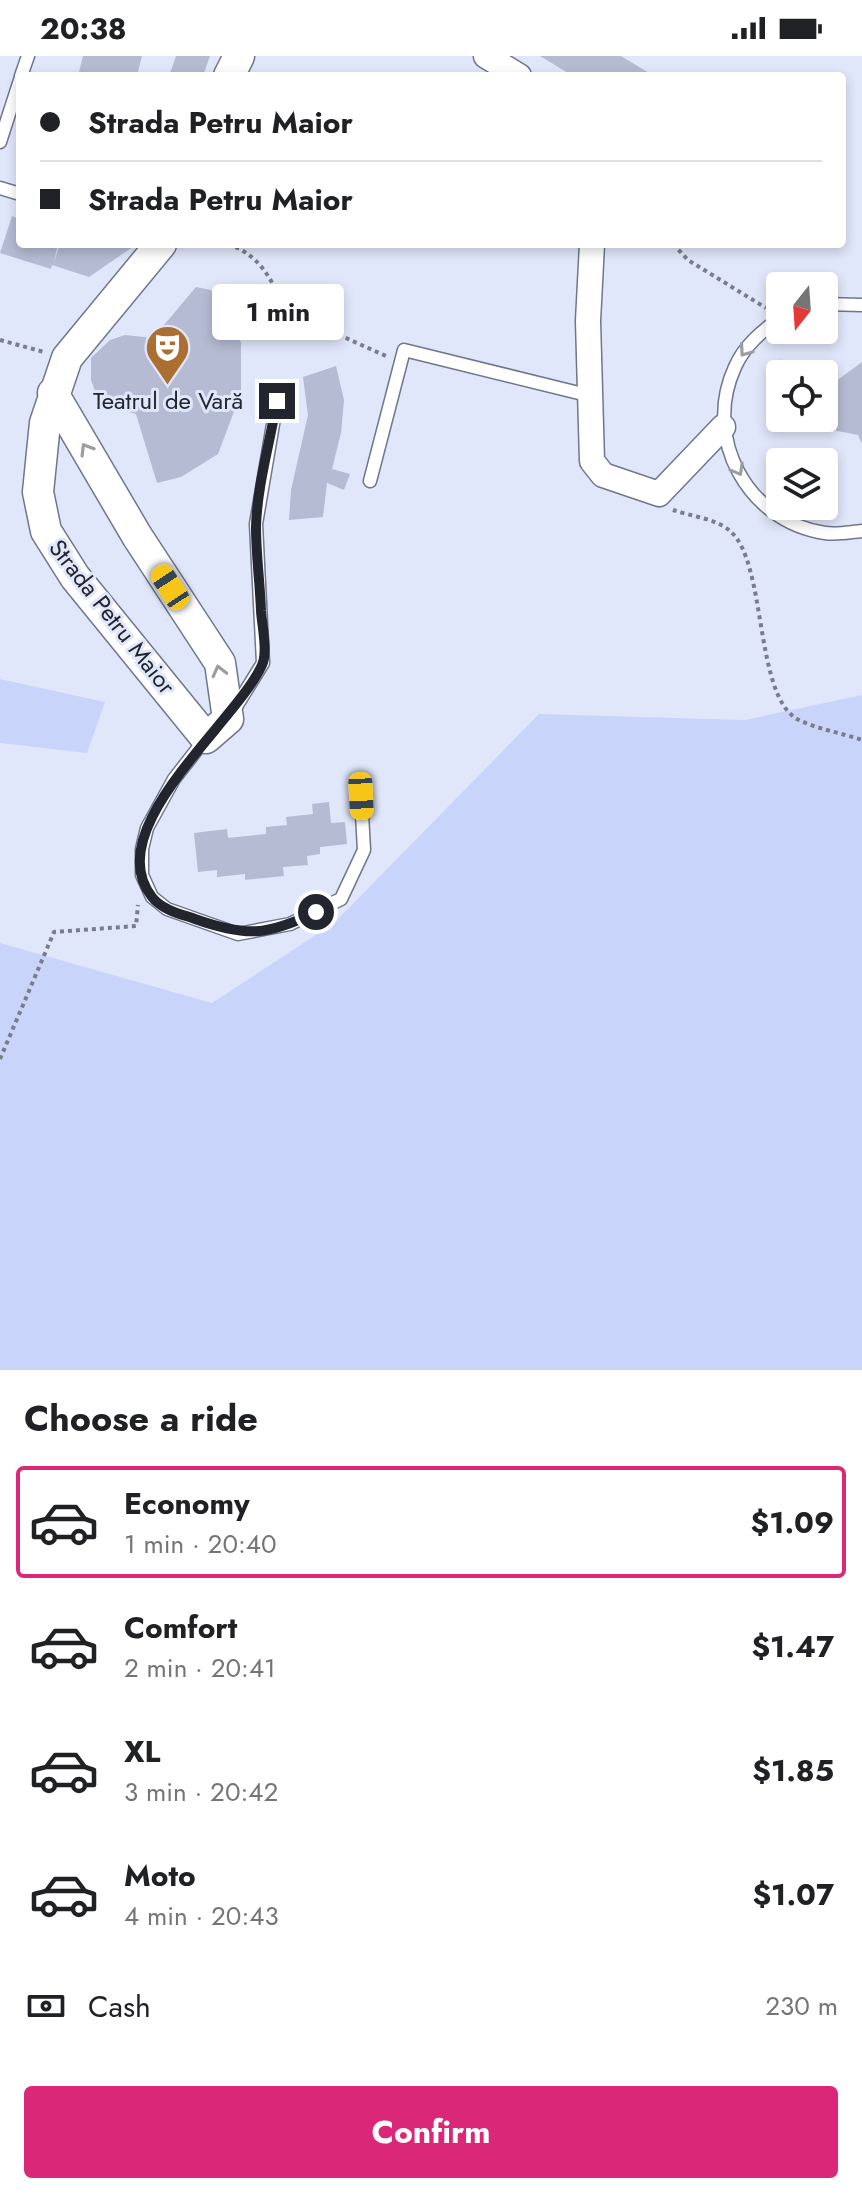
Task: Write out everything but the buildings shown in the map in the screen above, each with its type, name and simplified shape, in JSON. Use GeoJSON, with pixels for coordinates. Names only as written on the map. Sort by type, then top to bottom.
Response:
{"type":"FeatureCollection","features":[{"type":"Feature","properties":{"kind":"street"},"geometry":{"type":"LineString","coordinates":[[486,56],[512,72]]}},
{"type":"Feature","properties":{"kind":"street","name":"Strada Petru Maior"},"geometry":{"type":"LineString","coordinates":[[158,248],[67,358],[45,423],[38,492],[46,531],[75,577],[217,728]]}},
{"type":"Feature","properties":{"kind":"street"},"geometry":{"type":"LineString","coordinates":[[592,248],[588,321],[592,461],[603,475],[659,494],[723,427]]}},
{"type":"Feature","properties":{"kind":"street"},"geometry":{"type":"LineString","coordinates":[[53,393],[137,536],[220,663],[217,728]]}},
{"type":"Feature","properties":{"kind":"lane"},"geometry":{"type":"LineString","coordinates":[[0,142],[16,93]]}},
{"type":"Feature","properties":{"kind":"lane"},"geometry":{"type":"LineString","coordinates":[[838,304],[862,305]]}},
{"type":"Feature","properties":{"kind":"lane"},"geometry":{"type":"LineString","coordinates":[[766,329],[754,338],[735,365],[725,395],[723,427],[733,466],[756,499],[788,522],[826,533],[862,531]]}},
{"type":"Feature","properties":{"kind":"lane"},"geometry":{"type":"LineString","coordinates":[[370,481],[404,350],[591,396]]}},
{"type":"Feature","properties":{"kind":"lane"},"geometry":{"type":"LineString","coordinates":[[277,401],[256,524],[263,663],[217,728],[174,779],[147,828],[142,849],[142,875],[152,897],[167,909],[238,934],[290,924],[341,899],[364,850],[361,796]]}},
{"type":"Feature","properties":{"kind":"path"},"geometry":{"type":"LineString","coordinates":[[240,248],[266,268],[289,319],[401,361]]}},
{"type":"Feature","properties":{"kind":"path"},"geometry":{"type":"LineString","coordinates":[[677,248],[688,260],[766,309]]}},
{"type":"Feature","properties":{"kind":"path"},"geometry":{"type":"LineString","coordinates":[[0,340],[67,358]]}},
{"type":"Feature","properties":{"kind":"path"},"geometry":{"type":"LineString","coordinates":[[643,489],[645,495],[658,504],[729,530],[738,540],[754,586],[765,650],[784,706],[797,719],[862,740]]}},
{"type":"Feature","properties":{"kind":"path"},"geometry":{"type":"LineString","coordinates":[[0,1059],[54,932],[136,926],[142,875]]}},
{"type":"Feature","properties":{"kind":"shaded area"},"geometry":{"type":"Polygon","coordinates":[[[0,679],[105,702],[87,753],[0,743],[0,679]]]}},
{"type":"Feature","properties":{"kind":"shaded area"},"geometry":{"type":"Polygon","coordinates":[[[862,695],[862,1370],[0,1370],[0,943],[212,1003],[334,923],[539,714],[745,720],[862,695]]]}},
{"type":"Feature","properties":{"kind":"place","name":"Teatrul de Vară"},"geometry":{"type":"Point","coordinates":[168,386]}},
{"type":"Feature","properties":{"kind":"route"},"geometry":{"type":"LineString","coordinates":[[277,401],[256,524],[263,663],[228,719],[206,738],[174,779],[147,828],[142,849],[142,875],[152,897],[167,909],[238,934],[290,924],[316,912]]}}]}
